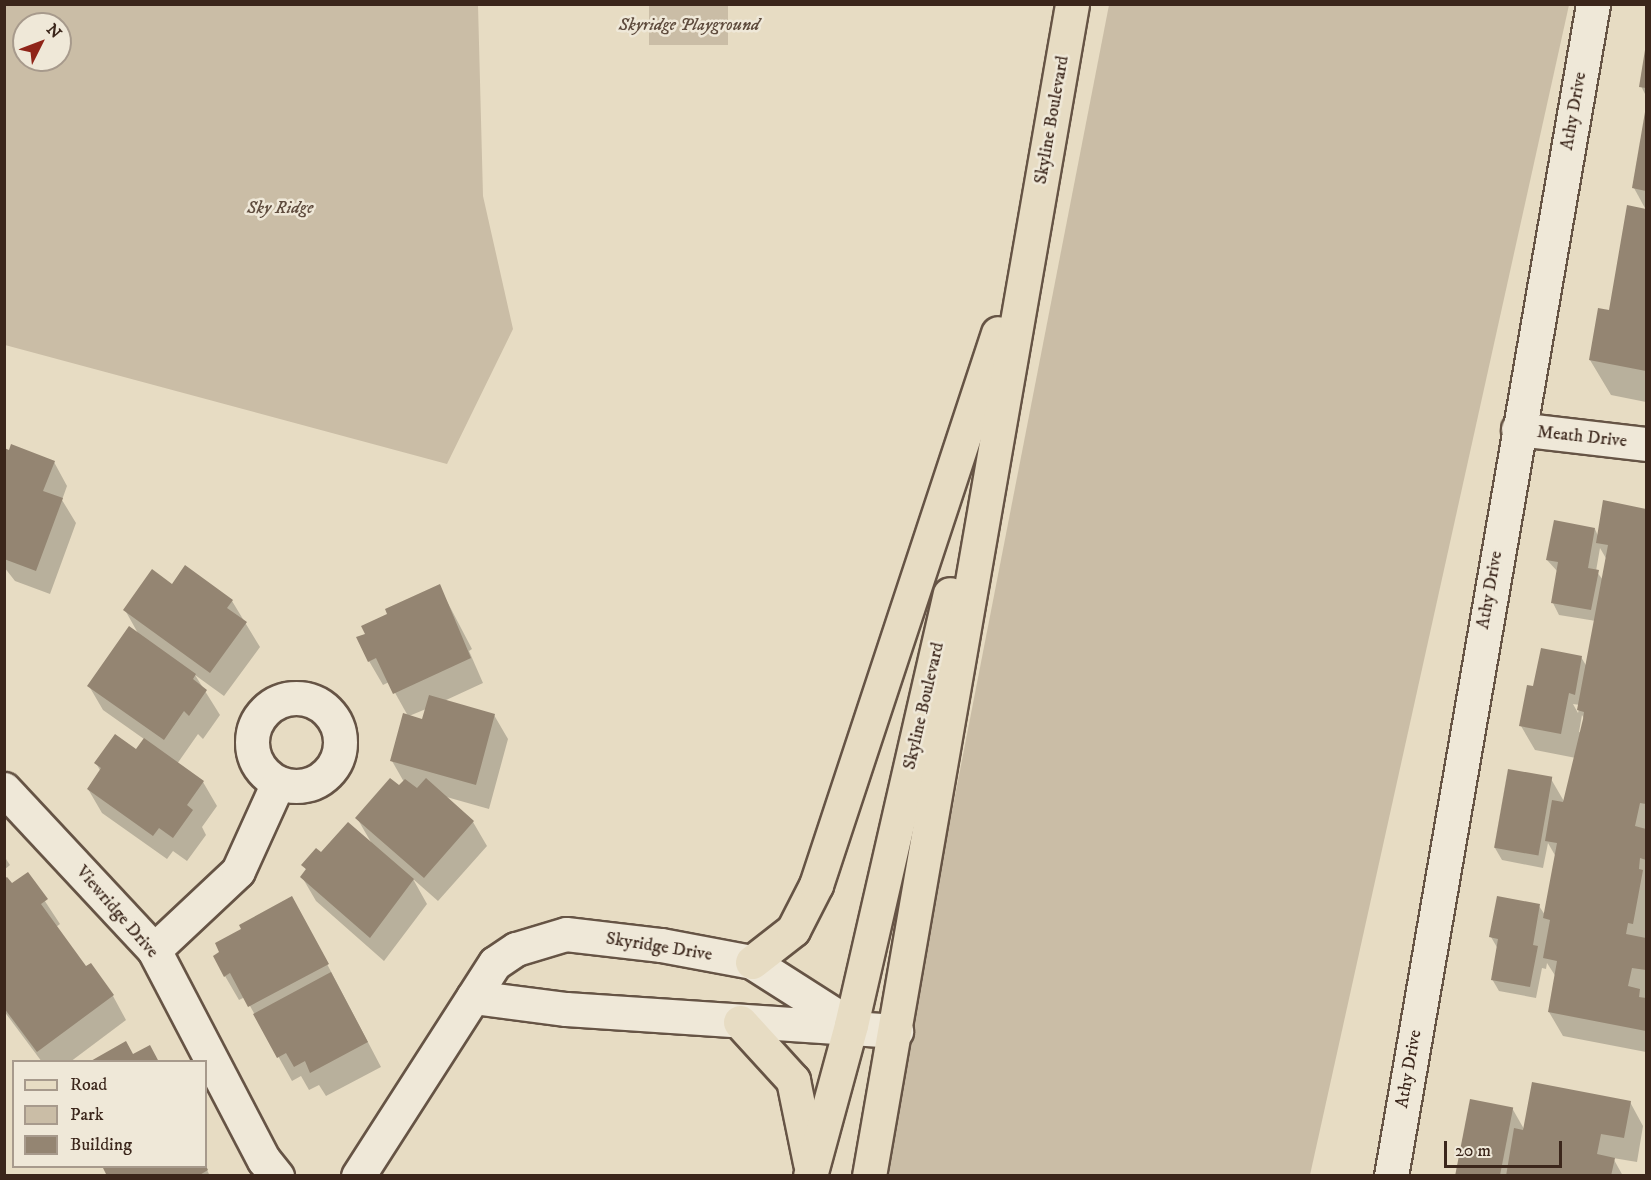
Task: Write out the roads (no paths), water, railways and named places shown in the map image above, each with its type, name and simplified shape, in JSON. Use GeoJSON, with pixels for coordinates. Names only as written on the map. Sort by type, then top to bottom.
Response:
{"type":"FeatureCollection","features":[{"type":"Feature","properties":{"kind":"main road","name":"Skyline Boulevard"},"geometry":{"type":"LineString","coordinates":[[869,1176],[896,1031],[1072,4]]}},
{"type":"Feature","properties":{"kind":"main road","name":"Skyline Boulevard"},"geometry":{"type":"LineString","coordinates":[[810,1172],[851,1025],[1031,235]]}},
{"type":"Feature","properties":{"kind":"main road"},"geometry":{"type":"LineString","coordinates":[[752,962],[793,930],[816,885],[1031,235]]}},
{"type":"Feature","properties":{"kind":"main road"},"geometry":{"type":"LineString","coordinates":[[740,1023],[793,1080],[810,1172]]}},
{"type":"Feature","properties":{"kind":"street","name":"Athy Drive"},"geometry":{"type":"LineString","coordinates":[[1391,1176],[1593,4]]}},
{"type":"Feature","properties":{"kind":"street","name":"Meath Drive"},"geometry":{"type":"LineString","coordinates":[[1518,429],[1647,444]]}},
{"type":"Feature","properties":{"kind":"street"},"geometry":{"type":"LineString","coordinates":[[154,950],[238,871],[278,783]]}},
{"type":"Feature","properties":{"kind":"street","name":"Viewridge Drive"},"geometry":{"type":"LineString","coordinates":[[4,789],[154,950],[264,1160],[278,1176]]}},
{"type":"Feature","properties":{"kind":"street","name":"Skyridge Drive"},"geometry":{"type":"LineString","coordinates":[[358,1176],[495,963],[516,949],[566,934],[661,945],[752,962],[851,1025]]}},
{"type":"Feature","properties":{"kind":"street","name":"Skyridge Drive"},"geometry":{"type":"LineString","coordinates":[[473,997],[543,1007],[740,1023],[851,1025],[896,1031]]}},
{"type":"Feature","properties":{"kind":"park label","name":"Skyridge Playground"},"geometry":{"type":"Point","coordinates":[689,25]}},
{"type":"Feature","properties":{"kind":"park label","name":"Sky Ridge"},"geometry":{"type":"Point","coordinates":[280,208]}}]}
